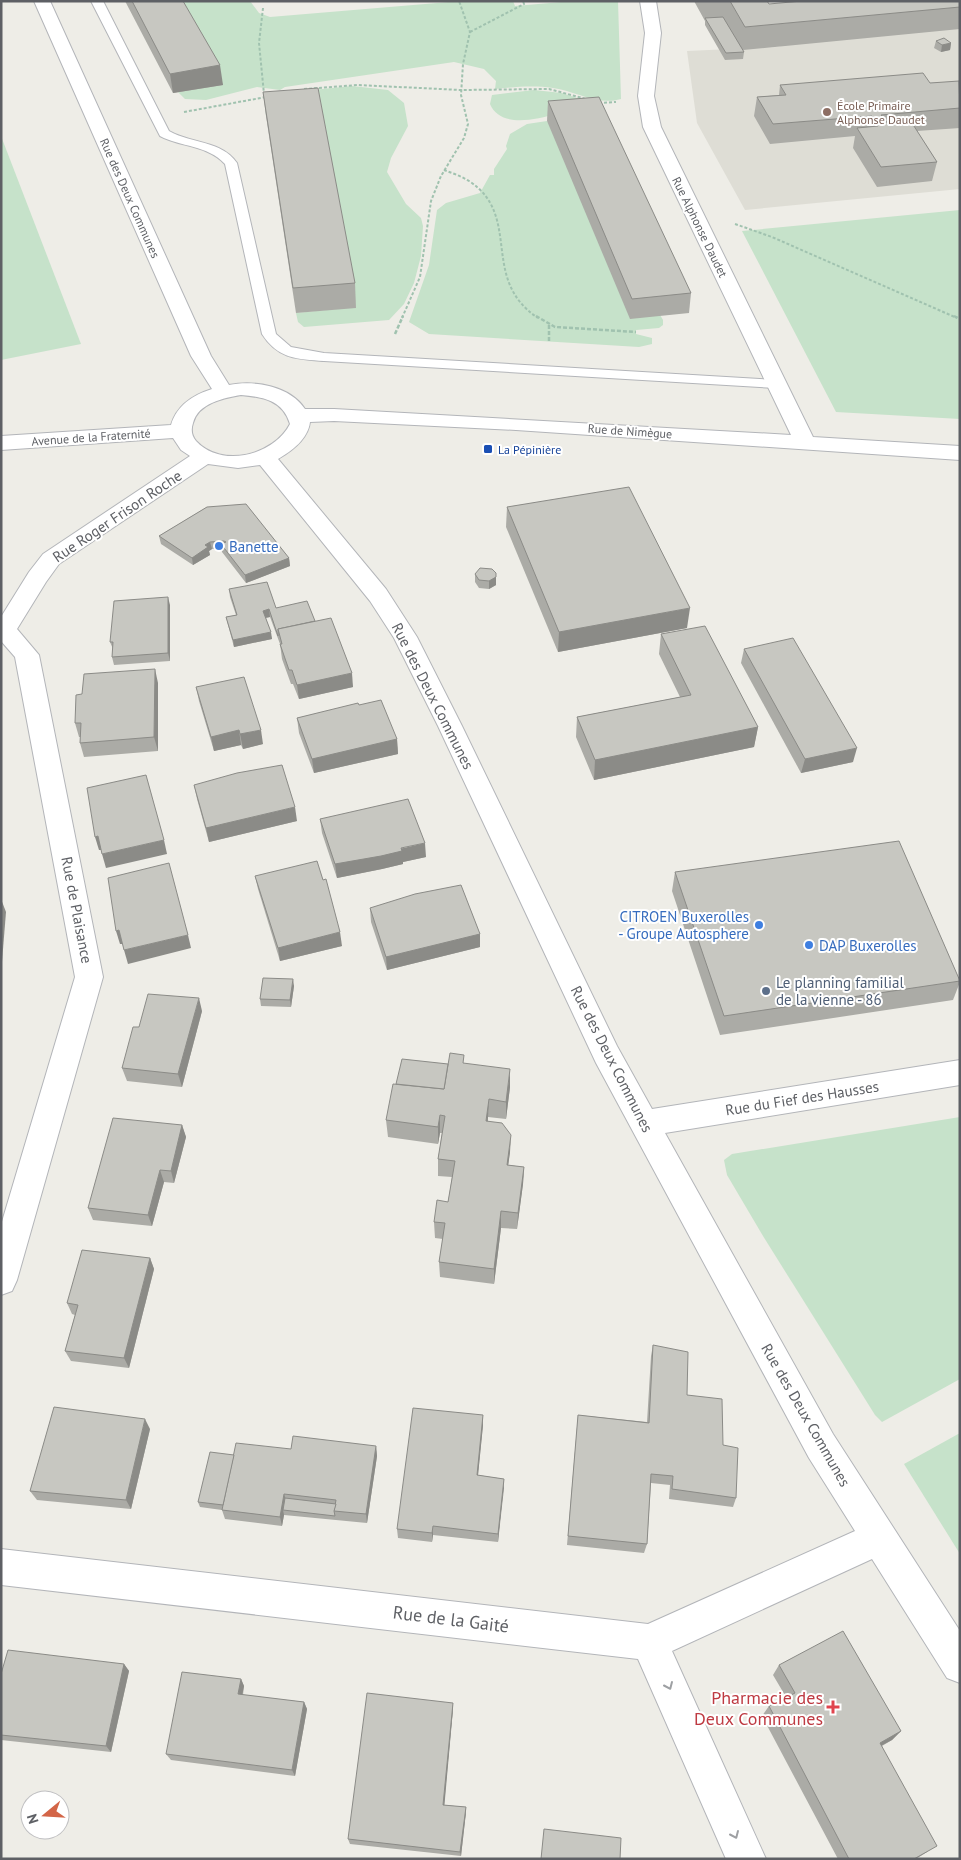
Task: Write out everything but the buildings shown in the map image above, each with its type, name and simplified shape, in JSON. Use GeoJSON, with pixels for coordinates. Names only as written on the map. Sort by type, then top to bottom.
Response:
{"type":"FeatureCollection","features":[{"type":"Feature","properties":{"kind":"street","name":"Rue des Deux Communes"},"geometry":{"type":"LineString","coordinates":[[42,1],[201,356],[222,391]]}},
{"type":"Feature","properties":{"kind":"street","name":"Rue Alphonse Daudet"},"geometry":{"type":"LineString","coordinates":[[648,1],[654,21],[654,38],[646,85],[646,103],[657,140],[805,443]]}},
{"type":"Feature","properties":{"kind":"street"},"geometry":{"type":"LineString","coordinates":[[258,390],[275,394],[287,400],[299,416],[298,431],[290,443],[265,456],[232,462],[205,456],[187,444],[181,431],[182,420],[193,406],[222,391],[258,390]]}},
{"type":"Feature","properties":{"kind":"street","name":"Rue de Nimègue"},"geometry":{"type":"LineString","coordinates":[[299,416],[334,415],[516,424],[960,453]]}},
{"type":"Feature","properties":{"kind":"street","name":"Avenue de la Fraternité"},"geometry":{"type":"LineString","coordinates":[[1,443],[181,431]]}},
{"type":"Feature","properties":{"kind":"street","name":"Rue Roger Frison Roche"},"geometry":{"type":"LineString","coordinates":[[3,630],[36,577],[51,559],[205,456]]}},
{"type":"Feature","properties":{"kind":"street","name":"Rue des Deux Communes"},"geometry":{"type":"LineString","coordinates":[[265,456],[378,595],[405,637],[450,726],[606,1054],[821,1446],[960,1665]]}},
{"type":"Feature","properties":{"kind":"street","name":"Rue de Plaisance"},"geometry":{"type":"LineString","coordinates":[[1,1280],[89,977],[27,655],[3,630]]}},
{"type":"Feature","properties":{"kind":"street","name":"Rue du Fief des Hausses"},"geometry":{"type":"LineString","coordinates":[[644,1123],[960,1072]]}},
{"type":"Feature","properties":{"kind":"street"},"geometry":{"type":"LineString","coordinates":[[746,1859],[649,1642],[879,1538]]}},
{"type":"Feature","properties":{"kind":"street","name":"Rue de la Gaité"},"geometry":{"type":"LineString","coordinates":[[1,1567],[649,1642]]}},
{"type":"Feature","properties":{"kind":"lane"},"geometry":{"type":"LineString","coordinates":[[98,1],[161,129],[169,137],[220,152],[232,163],[269,334],[273,342],[289,352],[302,355],[776,384]]}},
{"type":"Feature","properties":{"kind":"path"},"geometry":{"type":"LineString","coordinates":[[385,360],[420,276],[431,200],[444,170],[464,138],[468,124],[461,90],[463,64],[470,32],[459,1]]}},
{"type":"Feature","properties":{"kind":"path"},"geometry":{"type":"LineString","coordinates":[[470,32],[502,17],[524,4],[523,1]]}},
{"type":"Feature","properties":{"kind":"path"},"geometry":{"type":"LineString","coordinates":[[263,8],[259,43],[264,97]]}},
{"type":"Feature","properties":{"kind":"path"},"geometry":{"type":"LineString","coordinates":[[296,91],[358,84],[461,90],[549,89],[600,103],[646,103]]}},
{"type":"Feature","properties":{"kind":"path"},"geometry":{"type":"LineString","coordinates":[[155,117],[272,96]]}},
{"type":"Feature","properties":{"kind":"path"},"geometry":{"type":"LineString","coordinates":[[444,170],[470,181],[481,191],[500,224],[502,265],[513,295],[526,308],[549,325],[555,327],[636,332]]}},
{"type":"Feature","properties":{"kind":"path"},"geometry":{"type":"LineString","coordinates":[[735,224],[772,237],[960,319]]}},
{"type":"Feature","properties":{"kind":"path"},"geometry":{"type":"LineString","coordinates":[[549,325],[549,341]]}},
{"type":"Feature","properties":{"kind":"shaded area","name":"École Primaire Alphonse Daudet"},"geometry":{"type":"Polygon","coordinates":[[[960,1],[960,189],[745,210],[697,123],[687,51],[777,47],[960,1]]]}},
{"type":"Feature","properties":{"kind":"green space"},"geometry":{"type":"Polygon","coordinates":[[[174,1],[250,1],[259,13],[270,17],[461,1],[513,1],[515,6],[573,1],[618,1],[621,99],[603,101],[546,87],[495,89],[496,81],[484,69],[454,62],[285,87],[280,90],[257,87],[206,100],[185,99],[178,92],[222,85],[174,1]]]}},
{"type":"Feature","properties":{"kind":"green space"},"geometry":{"type":"Polygon","coordinates":[[[352,86],[388,90],[404,103],[408,126],[391,158],[387,172],[406,204],[421,218],[423,226],[421,256],[414,283],[404,304],[389,320],[304,327],[298,322],[296,313],[356,307],[266,116],[265,106],[302,91],[352,86]]]}},
{"type":"Feature","properties":{"kind":"green space"},"geometry":{"type":"Polygon","coordinates":[[[534,90],[562,93],[589,102],[536,119],[521,120],[508,119],[497,114],[490,104],[492,95],[534,90]]]}},
{"type":"Feature","properties":{"kind":"green space"},"geometry":{"type":"Polygon","coordinates":[[[547,121],[663,320],[663,325],[659,328],[636,330],[636,334],[652,338],[652,344],[639,347],[429,334],[409,322],[429,265],[437,210],[446,203],[480,193],[490,175],[494,175],[494,169],[507,149],[506,146],[510,134],[527,124],[547,121]]]}},
{"type":"Feature","properties":{"kind":"green space"},"geometry":{"type":"Polygon","coordinates":[[[1,136],[81,344],[1,360],[1,136]]]}},
{"type":"Feature","properties":{"kind":"green space"},"geometry":{"type":"Polygon","coordinates":[[[960,210],[960,419],[836,412],[742,231],[960,210]]]}},
{"type":"Feature","properties":{"kind":"green space"},"geometry":{"type":"Polygon","coordinates":[[[960,1117],[960,1379],[882,1422],[875,1415],[763,1236],[727,1175],[724,1160],[732,1154],[960,1117]]]}},
{"type":"Feature","properties":{"kind":"green space"},"geometry":{"type":"Polygon","coordinates":[[[960,1433],[960,1554],[904,1464],[960,1433]]]}},
{"type":"Feature","properties":{"kind":"place","name":"École Primaire Alphonse Daudet"},"geometry":{"type":"Point","coordinates":[827,112]}},
{"type":"Feature","properties":{"kind":"place","name":"La Pépinière"},"geometry":{"type":"Point","coordinates":[488,449]}},
{"type":"Feature","properties":{"kind":"place","name":"Banette"},"geometry":{"type":"Point","coordinates":[219,546]}},
{"type":"Feature","properties":{"kind":"place","name":"CITROEN Buxerolles - Groupe Autosphere"},"geometry":{"type":"Point","coordinates":[759,925]}},
{"type":"Feature","properties":{"kind":"place","name":"DAP Buxerolles"},"geometry":{"type":"Point","coordinates":[809,945]}},
{"type":"Feature","properties":{"kind":"place","name":"Le planning familial de la vienne - 86"},"geometry":{"type":"Point","coordinates":[766,991]}},
{"type":"Feature","properties":{"kind":"place","name":"Pharmacie des Deux Communes"},"geometry":{"type":"Point","coordinates":[833,1707]}}]}
